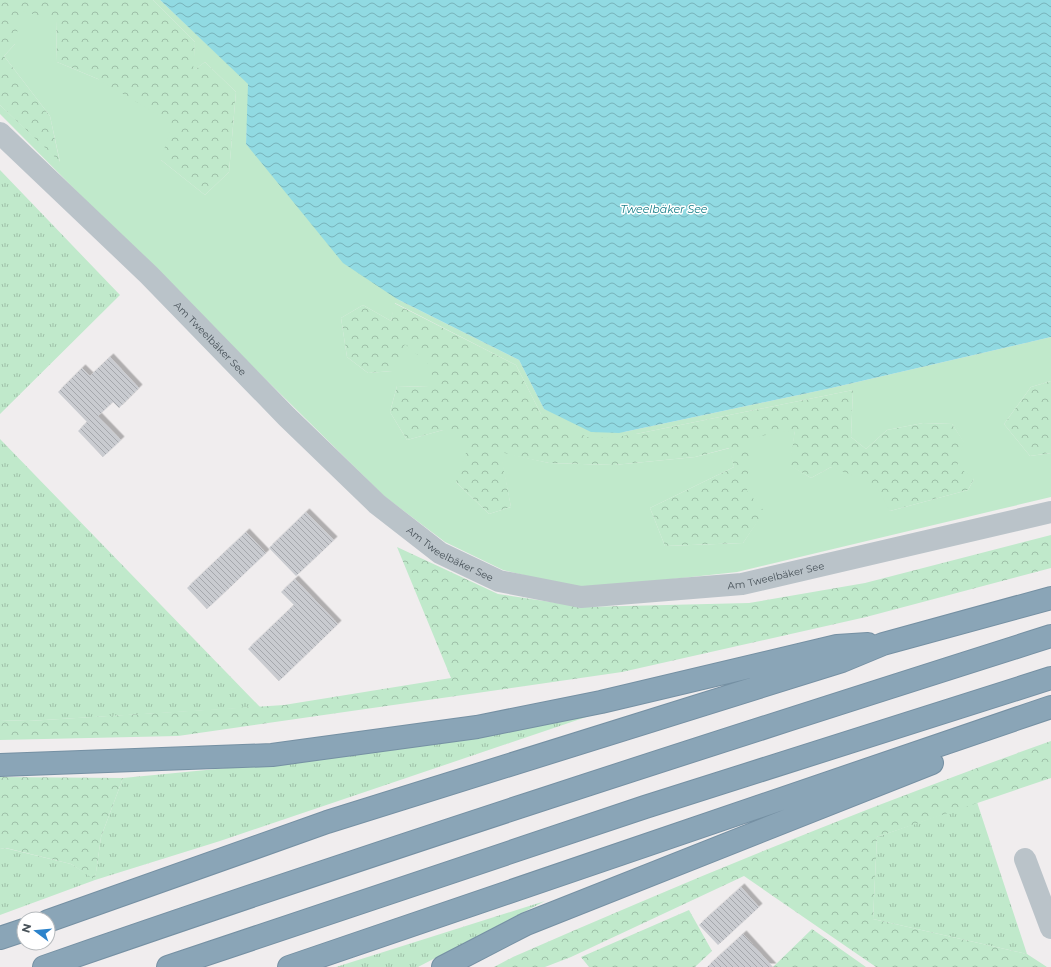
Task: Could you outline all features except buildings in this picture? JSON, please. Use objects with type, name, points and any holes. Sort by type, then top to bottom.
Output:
[{"type":"highway","points":[[56,918],[327,822],[842,661],[883,644],[1051,598]]},
{"type":"highway","points":[[44,967],[218,907],[644,765],[1051,636]]},
{"type":"highway","points":[[0,765],[272,755],[469,728],[601,702],[837,646],[883,644]]},
{"type":"highway","points":[[168,967],[630,812],[1051,678]]},
{"type":"highway","points":[[289,967],[1051,707]]},
{"type":"highway","points":[[443,967],[526,924],[864,788],[1051,720]]},
{"type":"highway","points":[[0,938],[16,933]]},
{"type":"street","name":"Am Tweelbäker See","points":[[0,133],[149,275],[282,411],[377,504],[440,553],[499,581],[581,597],[742,584],[1051,512]]},
{"type":"street","points":[[1025,859],[1051,928]]},
{"type":"green space","points":[[0,0],[153,0],[195,42],[194,70],[205,62],[236,92],[229,172],[205,195],[161,160],[98,79],[57,62],[56,21],[15,44],[4,56],[50,116],[60,163],[0,105]]},
{"type":"green space","points":[[153,0],[160,0],[249,84],[246,144],[397,299],[519,360],[544,409],[619,433],[827,389],[1051,337],[1051,381],[1031,387],[1004,424],[1030,456],[1051,453],[1051,497],[737,572],[581,589],[503,570],[445,542],[384,496],[153,268],[0,114],[0,105],[60,162],[50,116],[4,56],[15,44],[21,11],[56,20],[57,62],[98,79],[172,123],[161,160],[205,195],[229,172],[236,92],[205,62],[193,71],[195,42]],"holes":[[[395,303],[516,365],[541,414],[587,437],[609,438],[636,434],[853,390],[851,437],[866,449],[887,430],[923,423],[952,424],[964,443],[957,466],[974,479],[968,490],[890,511],[875,484],[831,467],[811,478],[790,465],[795,430],[750,438],[747,491],[764,511],[743,543],[665,546],[650,508],[734,467],[730,448],[695,457],[614,465],[549,463],[500,452],[511,507],[489,514],[456,482],[470,441],[443,430],[407,440],[390,412],[397,386],[429,387],[433,368],[405,344],[392,371],[368,373],[347,357],[341,318],[363,305],[391,321]]]},
{"type":"green space","points":[[0,170],[120,295],[0,414]]},
{"type":"green space","points":[[394,303],[516,365],[541,414],[636,434],[853,390],[851,437],[866,449],[887,430],[923,423],[952,424],[964,442],[974,479],[968,490],[890,511],[831,467],[811,478],[789,465],[795,430],[765,511],[743,543],[665,546],[650,508],[734,467],[729,448],[695,457],[614,465],[549,463],[501,453],[511,507],[489,514],[456,482],[443,430],[407,440],[390,412],[397,386],[429,387],[392,371],[368,373],[347,357],[341,318],[363,305],[391,321]]},
{"type":"green space","points":[[1051,381],[1051,453],[1030,456],[1004,424],[1031,387]]},
{"type":"green space","points":[[0,439],[260,707],[28,721],[0,720]]},
{"type":"green space","points":[[1051,535],[1051,568],[866,617],[622,672],[178,736],[0,740],[0,720],[28,721],[284,705],[451,678],[397,547],[498,594],[584,607],[749,603],[865,583]]},
{"type":"green space","points":[[604,711],[220,841],[95,880],[0,915],[0,849],[5,848],[71,864],[95,879],[101,837],[123,778],[342,757],[461,739]]},
{"type":"green space","points":[[1051,741],[1051,778],[877,837],[873,919],[1027,954],[1047,967],[876,967],[744,876],[571,957],[545,967],[494,967],[513,957],[580,928],[780,844],[915,791]]},
{"type":"green space","points":[[0,777],[123,778],[101,837],[95,880],[71,864],[6,848],[0,849]]},
{"type":"green space","points":[[977,802],[1027,954],[873,919],[877,837]]},
{"type":"green space","points":[[545,901],[418,967],[336,967]]},
{"type":"green space","points":[[689,910],[712,951],[695,967],[589,967],[581,957]]},
{"type":"green space","points":[[812,929],[866,967],[773,967]]},
{"type":"water","name":"Tweelbäker See","points":[[160,0],[1051,0],[1051,337],[827,389],[619,433],[591,432],[544,409],[519,360],[397,299],[343,263],[246,144],[248,84]]}]
